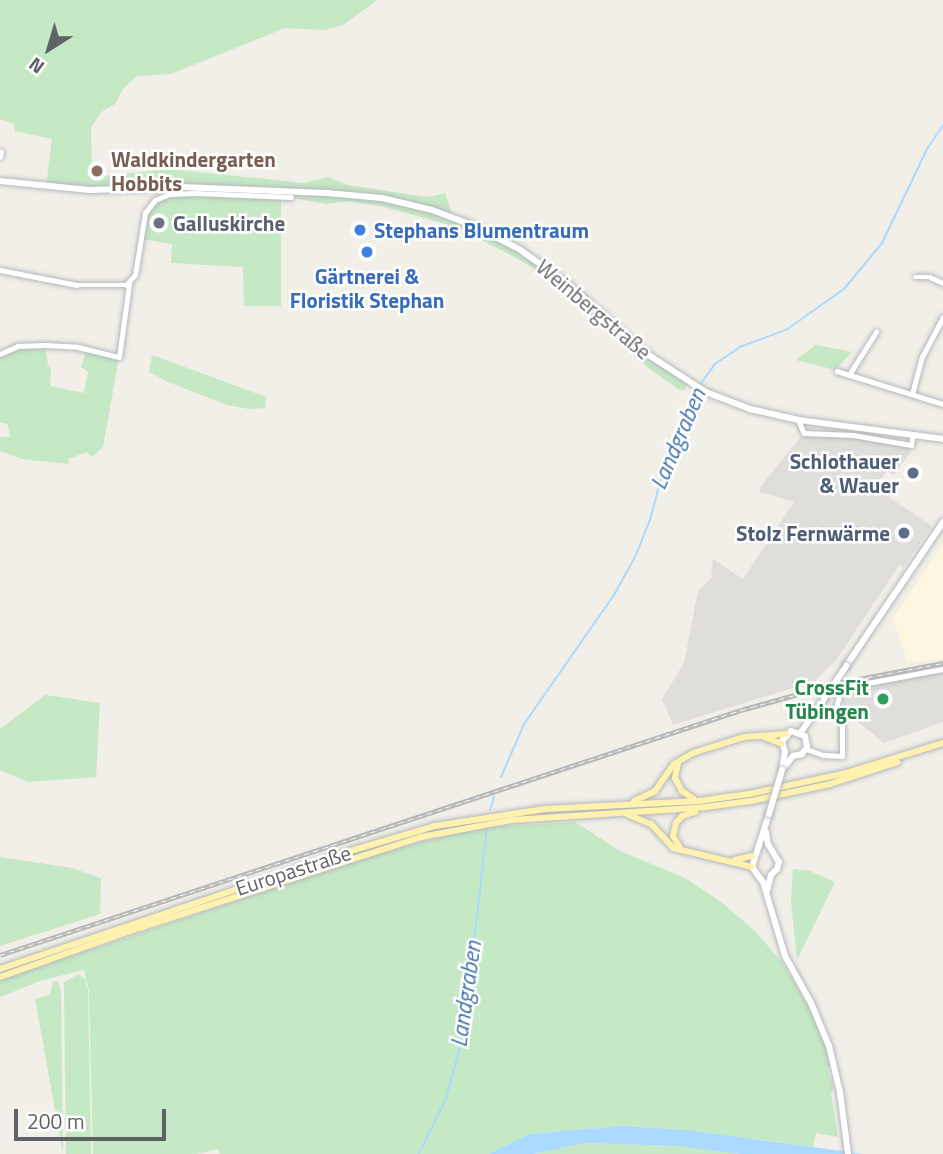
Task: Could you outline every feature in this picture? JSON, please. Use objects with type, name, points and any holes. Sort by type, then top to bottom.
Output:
[{"type":"main road","points":[[622,805],[646,798],[655,791],[668,771],[681,758],[713,745],[786,734]]},
{"type":"main road","points":[[759,736],[782,744]]},
{"type":"main road","points":[[684,852],[675,842],[676,823],[682,816],[706,807],[830,784],[943,743]]},
{"type":"main road","name":"Europastraße","points":[[0,969],[373,843],[490,819],[594,806],[699,800],[803,785],[919,751]]},
{"type":"main road","points":[[681,758],[675,778],[682,792],[699,800]]},
{"type":"main road","name":"Europastraße","points":[[0,977],[352,858],[490,819],[706,807]]},
{"type":"main road","points":[[614,812],[652,824],[673,848],[752,867]]},
{"type":"main road","points":[[730,861],[756,854]]},
{"type":"street","name":"Weinbergstraße","points":[[0,181],[90,190],[181,187],[327,193],[382,198],[432,210],[483,230],[528,255],[568,284],[647,354],[690,384],[750,409],[799,420]]},
{"type":"street","points":[[0,354],[18,346],[47,345],[71,346],[119,357],[129,284],[137,270],[145,213],[155,200],[170,194],[195,193],[291,197]]},
{"type":"street","points":[[0,270],[77,285],[129,284]]},
{"type":"street","points":[[915,277],[930,277],[943,283]]},
{"type":"street","points":[[912,394],[922,357],[943,317]]},
{"type":"street","points":[[849,375],[876,332]]},
{"type":"street","points":[[935,332],[943,337]]},
{"type":"street","points":[[836,371],[943,404]]},
{"type":"street","points":[[914,435],[911,445],[853,435],[804,433],[799,420],[914,435],[939,439]]},
{"type":"street","points":[[801,733],[943,522]]},
{"type":"street","points":[[806,749],[823,755],[842,756],[842,722],[836,708],[841,688],[943,669]]},
{"type":"street","points":[[785,752],[793,756],[802,754],[807,740],[801,733],[793,731],[786,734],[782,744],[785,752],[782,770],[766,831],[752,867],[761,875],[785,956],[811,1003],[829,1046],[840,1092],[848,1154]]},
{"type":"street","points":[[782,770],[793,756]]},
{"type":"street","points":[[766,831],[771,850],[779,862],[771,875],[767,893]]},
{"type":"street","points":[[756,854],[771,850]]},
{"type":"street","points":[[761,875],[771,875]]},
{"type":"shaded area","points":[[804,433],[853,435],[911,445],[910,453],[894,475],[887,471],[875,488],[932,526],[903,568],[900,564],[837,659],[815,681],[673,725],[662,699],[684,663],[698,591],[711,578],[713,559],[743,579],[794,502],[759,492],[761,486]]},
{"type":"shaded area","points":[[943,544],[943,659],[908,662],[893,618]]},
{"type":"shaded area","points":[[943,670],[943,722],[884,743],[843,710],[843,695],[850,688]]},
{"type":"green space","points":[[0,0],[377,0],[343,25],[324,30],[285,28],[171,74],[137,76],[123,89],[115,104],[101,112],[91,128],[92,177],[169,169],[304,183],[328,177],[348,185],[413,195],[429,197],[445,193],[453,217],[545,266],[626,337],[688,383],[684,390],[678,389],[651,370],[549,279],[524,262],[456,227],[385,207],[349,201],[326,204],[281,196],[281,306],[244,306],[243,267],[171,263],[172,244],[141,239],[145,213],[161,196],[161,188],[46,187],[52,139],[15,131],[14,124],[0,119]]},
{"type":"green space","points":[[45,345],[51,369],[50,386],[84,393],[88,372],[81,367],[87,349],[119,357],[103,447],[92,457],[87,452],[68,459],[69,464],[22,459],[0,451],[0,437],[10,437],[8,424],[0,423],[0,354],[14,347]]},
{"type":"green space","points":[[815,345],[852,352],[835,370],[796,360]]},
{"type":"green space","points":[[152,355],[266,397],[265,408],[249,409],[227,405],[168,382],[149,372]]},
{"type":"green space","points":[[45,695],[100,703],[96,777],[28,782],[0,770],[0,729]]},
{"type":"green space","points":[[575,822],[620,851],[685,878],[720,901],[755,931],[781,961],[810,1008],[827,1048],[831,1064],[827,1068],[834,1088],[831,1093],[838,1137],[816,1133],[813,1147],[687,1130],[624,1126],[529,1134],[489,1154],[220,1154],[218,1149],[196,1154],[93,1154],[89,990],[84,971],[87,969],[40,981],[0,997],[0,980],[389,850],[483,827]]},
{"type":"green space","points":[[0,857],[72,868],[101,878],[100,914],[0,946]]},
{"type":"green space","points":[[793,869],[810,871],[835,882],[797,960],[791,901]]},
{"type":"green space","points":[[79,974],[85,979],[88,989],[91,1154],[66,1154],[64,982]]},
{"type":"green space","points":[[53,981],[58,982],[61,991],[63,1154],[35,999],[50,995]]},
{"type":"green space","points":[[584,1143],[677,1146],[740,1154],[534,1154]]},
{"type":"water","points":[[624,1126],[687,1130],[864,1154],[740,1154],[677,1146],[584,1143],[534,1154],[489,1154],[529,1134]]},
{"type":"waterway","name":"Landgraben","points":[[699,386],[715,364],[742,346],[786,330],[844,289],[882,243],[927,149],[943,125]]},
{"type":"waterway","name":"Landgraben","points":[[501,777],[524,724],[614,595],[635,557],[650,520],[668,452],[697,391]]},
{"type":"waterway","name":"Landgraben","points":[[490,810],[494,797]]},
{"type":"waterway","name":"Landgraben","points":[[419,1154],[446,1098],[464,1033],[487,828]]},
{"type":"railway","points":[[0,955],[741,710],[838,683],[943,663]]},
{"type":"place","name":"Waldkindergarten Hobbits","points":[[97,171]]},
{"type":"place","name":"Galluskirche","points":[[159,223]]},
{"type":"place","name":"Stephans Blumentraum","points":[[360,230]]},
{"type":"place","name":"Gärtnerei & Floristik Stephan","points":[[367,252]]},
{"type":"place","name":"Schlothauer & Wauer","points":[[913,473]]},
{"type":"place","name":"Stolz Fernwärme","points":[[904,533]]},
{"type":"place","name":"CrossFit Tübingen","points":[[883,699]]}]
